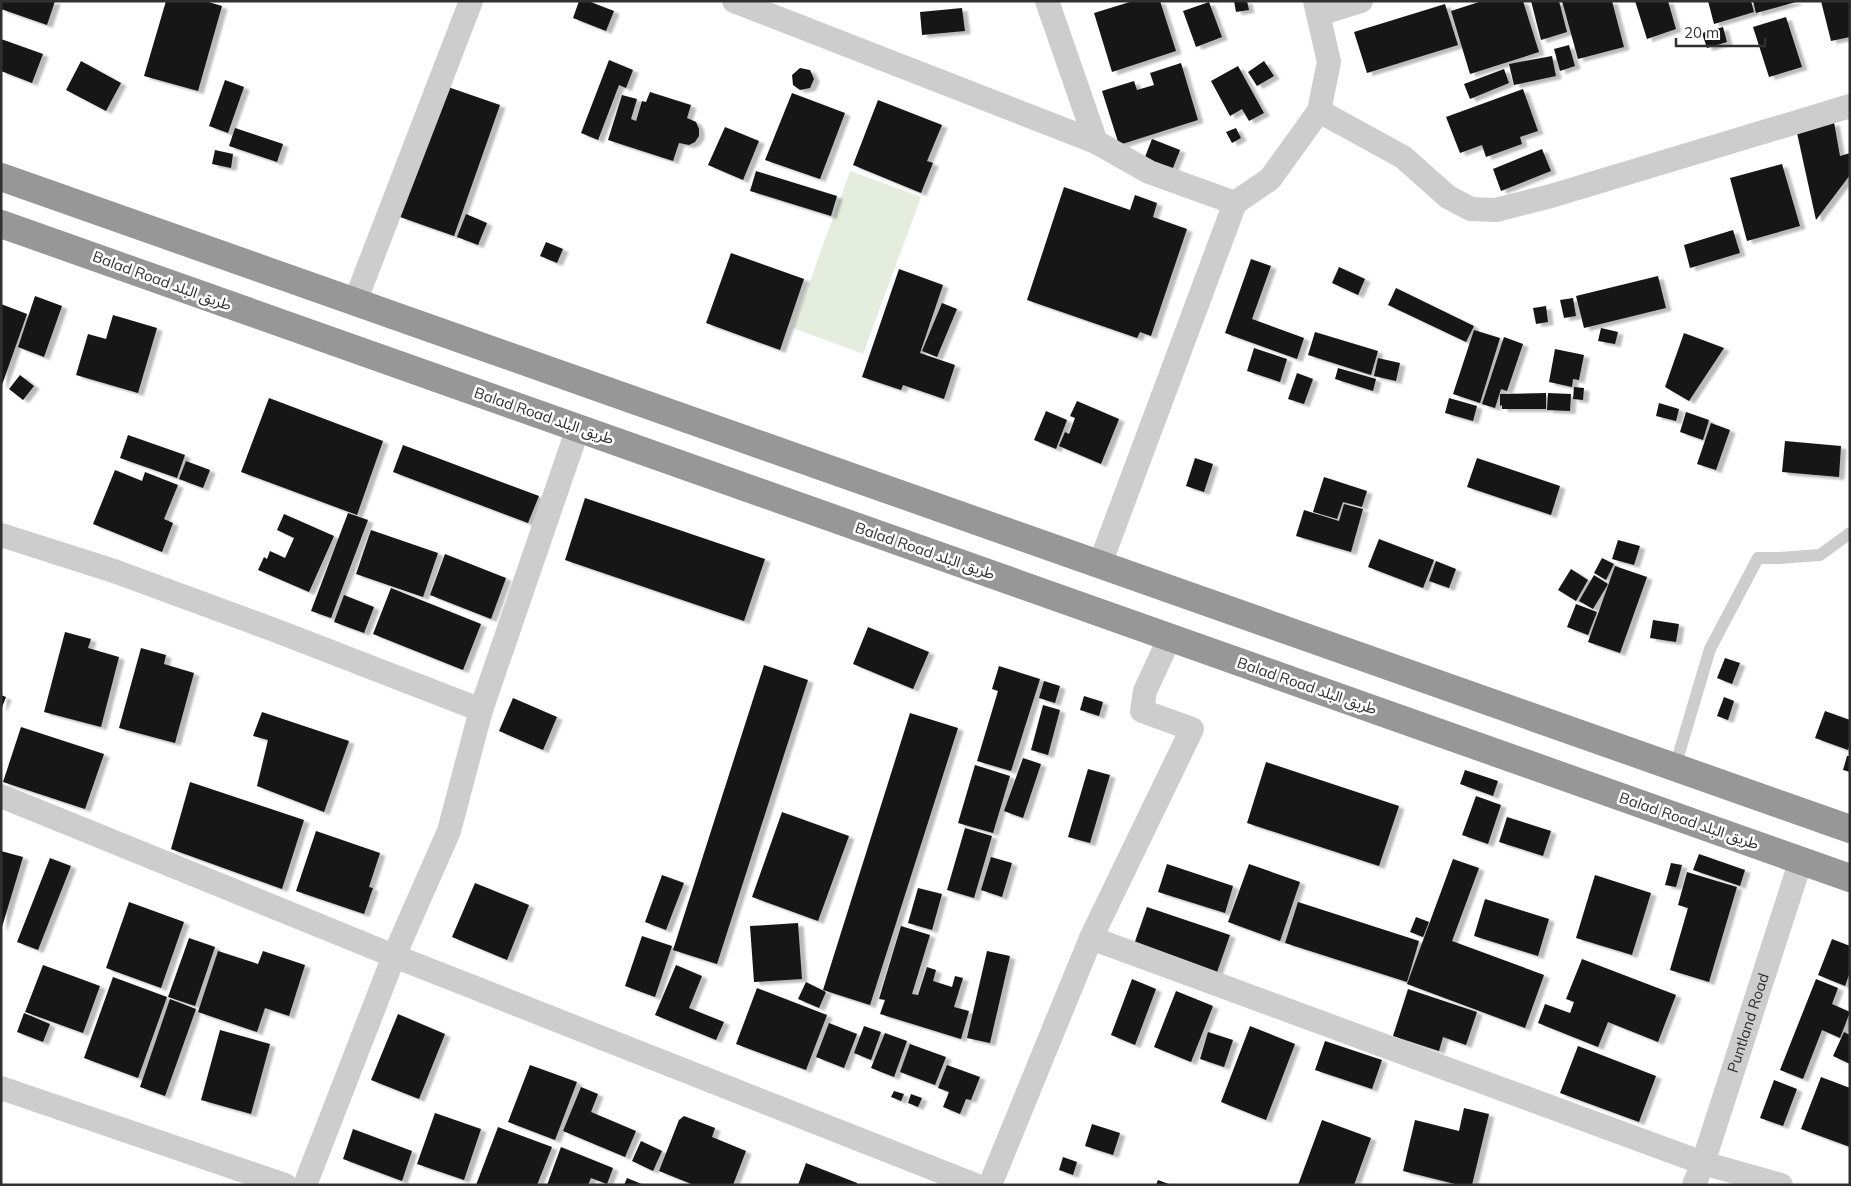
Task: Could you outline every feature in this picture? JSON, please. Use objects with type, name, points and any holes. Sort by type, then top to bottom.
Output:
[{"type":"highway","points":[[1,177],[1850,829]]},
{"type":"highway","name":"Balad Road طريق البلد","points":[[1,224],[1850,878]]},
{"type":"street","points":[[355,302],[472,1]]},
{"type":"street","points":[[734,1],[1096,142],[1149,172],[1235,203]]},
{"type":"street","points":[[1047,1],[1096,142]]},
{"type":"street","points":[[1100,564],[1235,203],[1270,179],[1319,111],[1329,62],[1317,8],[1361,1]]},
{"type":"street","points":[[1319,111],[1402,157],[1448,197],[1471,209],[1496,210],[1551,196],[1850,106]]},
{"type":"street","points":[[305,1185],[394,956],[449,831],[481,710],[578,428]]},
{"type":"street","points":[[1,536],[141,581],[286,634],[481,710]]},
{"type":"street","points":[[990,1185],[1091,938],[1192,729],[1142,711],[1145,691],[1170,637]]},
{"type":"street","points":[[1,796],[394,956],[975,1185]]},
{"type":"street","name":"Puntland Road","points":[[1694,1185],[1703,1163],[1801,860]]},
{"type":"street","points":[[1091,938],[1703,1163],[1782,1185]]},
{"type":"street","points":[[1,1088],[285,1185]]},
{"type":"lane","points":[[1675,767],[1710,649],[1758,558],[1820,554],[1850,534]]},
{"type":"shaded area","points":[[850,171],[921,197],[863,354],[793,328]]},
{"type":"building","points":[[1,1],[55,1],[47,25],[1,9]]},
{"type":"building","points":[[166,1],[205,1],[222,6],[198,91],[144,76]]},
{"type":"building","points":[[579,1],[588,1],[614,11],[606,31],[573,18]]},
{"type":"building","points":[[1133,1],[1160,1],[1176,51],[1112,72],[1094,13]]},
{"type":"building","points":[[1234,1],[1247,1],[1249,10],[1236,12]]},
{"type":"building","points":[[1482,1],[1523,1],[1539,52],[1470,74],[1451,11]]},
{"type":"building","points":[[1531,1],[1559,1],[1567,32],[1541,40]]},
{"type":"building","points":[[1562,1],[1612,1],[1624,47],[1578,59]]},
{"type":"building","points":[[1635,1],[1668,1],[1676,29],[1647,39]]},
{"type":"building","points":[[1708,1],[1751,1],[1754,12],[1714,24]]},
{"type":"building","points":[[1753,1],[1796,1],[1796,2],[1756,13]]},
{"type":"building","points":[[1821,1],[1850,1],[1850,37],[1831,41]]},
{"type":"building","points":[[1209,2],[1222,37],[1196,47],[1183,11]]},
{"type":"building","points":[[1445,4],[1458,45],[1367,73],[1354,32]]},
{"type":"building","points":[[962,8],[965,31],[922,35],[920,12]]},
{"type":"building","points":[[1786,17],[1802,67],[1769,77],[1753,27]]},
{"type":"building","points":[[1723,27],[1727,42],[1707,48],[1702,33]]},
{"type":"building","points":[[1,39],[43,54],[32,83],[1,71]]},
{"type":"building","points":[[1569,45],[1575,66],[1560,71],[1554,49]]},
{"type":"building","points":[[1552,56],[1556,76],[1514,85],[1509,64]]},
{"type":"building","points":[[609,60],[633,70],[626,88],[619,85],[598,140],[581,133]]},
{"type":"building","points":[[81,61],[121,83],[106,111],[66,90]]},
{"type":"building","points":[[1264,61],[1274,76],[1257,86],[1248,72]]},
{"type":"building","points":[[1181,63],[1198,120],[1119,145],[1102,91],[1134,81],[1137,90],[1154,85],[1150,73]]},
{"type":"building","points":[[1238,66],[1264,113],[1249,121],[1242,109],[1230,116],[1211,81]]},
{"type":"building","points":[[800,68],[810,70],[814,79],[810,88],[800,90],[793,85],[792,75]]},
{"type":"building","points":[[1504,69],[1509,83],[1470,99],[1464,84]]},
{"type":"building","points":[[225,80],[244,87],[228,133],[209,126]]},
{"type":"building","points":[[445,86],[500,105],[454,236],[400,217]]},
{"type":"building","points":[[1523,89],[1538,131],[1520,137],[1522,144],[1486,157],[1482,145],[1460,153],[1446,117]]},
{"type":"building","points":[[650,92],[691,105],[687,118],[696,122],[699,129],[699,136],[695,142],[689,145],[679,143],[673,161],[608,140],[622,95],[637,99],[631,119],[636,121],[642,101],[646,102]]},
{"type":"building","points":[[792,93],[845,113],[820,179],[765,160]]},
{"type":"building","points":[[878,100],[942,125],[927,161],[933,163],[921,193],[853,165]]},
{"type":"building","points":[[1834,122],[1840,156],[1850,153],[1850,175],[1816,220],[1797,133]]},
{"type":"building","points":[[725,127],[759,141],[743,180],[708,165]]},
{"type":"building","points":[[235,128],[283,144],[277,162],[229,146]]},
{"type":"building","points":[[1236,128],[1241,138],[1232,143],[1226,132]]},
{"type":"building","points":[[1152,139],[1180,150],[1171,173],[1143,162]]},
{"type":"building","points":[[1542,149],[1551,171],[1501,191],[1493,169]]},
{"type":"building","points":[[215,150],[233,154],[231,168],[212,164]]},
{"type":"building","points":[[1782,164],[1800,226],[1747,241],[1730,178]]},
{"type":"building","points":[[756,171],[837,196],[831,216],[750,191]]},
{"type":"building","points":[[1064,187],[1130,210],[1135,195],[1157,203],[1153,217],[1187,229],[1151,336],[1140,332],[1137,338],[1027,300]]},
{"type":"building","points":[[466,214],[487,223],[478,245],[457,237]]},
{"type":"building","points":[[1733,230],[1740,253],[1690,268],[1684,245]]},
{"type":"building","points":[[546,242],[563,249],[557,263],[540,256]]},
{"type":"building","points":[[731,253],[804,279],[780,350],[706,323]]},
{"type":"building","points":[[1251,259],[1271,266],[1252,319],[1304,338],[1297,359],[1225,333]]},
{"type":"building","points":[[1339,267],[1365,279],[1358,295],[1332,283]]},
{"type":"building","points":[[899,269],[943,285],[920,353],[955,365],[944,399],[903,385],[901,390],[862,377]]},
{"type":"building","points":[[1658,276],[1666,308],[1584,328],[1576,296]]},
{"type":"building","points":[[1396,288],[1474,326],[1466,342],[1388,305]]},
{"type":"building","points":[[35,296],[62,306],[44,357],[18,347]]},
{"type":"building","points":[[1573,298],[1576,316],[1564,318],[1560,300]]},
{"type":"building","points":[[942,303],[957,309],[937,357],[922,351]]},
{"type":"building","points":[[1,304],[27,314],[2,385],[1,385]]},
{"type":"building","points":[[1546,306],[1548,322],[1536,324],[1533,308]]},
{"type":"building","points":[[113,315],[157,328],[138,393],[76,375],[88,334],[106,339]]},
{"type":"building","points":[[1601,328],[1618,332],[1615,344],[1598,341]]},
{"type":"building","points":[[1474,330],[1500,338],[1480,403],[1453,394]]},
{"type":"building","points":[[1315,332],[1378,351],[1371,375],[1308,355]]},
{"type":"building","points":[[1684,333],[1724,348],[1689,401],[1665,387]]},
{"type":"building","points":[[1504,337],[1523,344],[1507,391],[1501,389],[1495,408],[1482,404]]},
{"type":"building","points":[[1254,348],[1287,359],[1280,382],[1247,371]]},
{"type":"building","points":[[1555,349],[1584,355],[1579,380],[1573,379],[1572,387],[1549,382]]},
{"type":"building","points":[[1378,358],[1400,363],[1396,381],[1374,376]]},
{"type":"building","points":[[1338,368],[1376,379],[1373,391],[1335,379]]},
{"type":"building","points":[[1297,373],[1313,379],[1304,404],[1288,399]]},
{"type":"building","points":[[20,375],[34,386],[23,400],[9,389]]},
{"type":"building","points":[[1574,387],[1584,388],[1583,400],[1573,399]]},
{"type":"building","points":[[1546,393],[1546,409],[1502,409],[1502,405],[1500,406],[1500,394]]},
{"type":"building","points":[[1548,393],[1571,394],[1570,411],[1547,410]]},
{"type":"building","points":[[269,398],[383,441],[357,515],[241,472]]},
{"type":"building","points":[[1449,398],[1477,406],[1473,421],[1445,413]]},
{"type":"building","points":[[1077,401],[1119,419],[1101,464],[1059,446],[1065,432],[1069,434],[1075,418],[1070,416]]},
{"type":"building","points":[[1659,403],[1679,409],[1676,421],[1656,416]]},
{"type":"building","points":[[1046,411],[1067,420],[1056,449],[1034,440]]},
{"type":"building","points":[[1686,412],[1709,420],[1703,440],[1680,432]]},
{"type":"building","points":[[1711,423],[1730,430],[1716,470],[1697,464]]},
{"type":"building","points":[[128,435],[185,455],[177,478],[120,458]]},
{"type":"building","points":[[1785,441],[1841,446],[1839,477],[1782,472]]},
{"type":"building","points":[[403,445],[539,496],[528,523],[393,472]]},
{"type":"building","points":[[1195,458],[1213,464],[1204,492],[1186,486]]},
{"type":"building","points":[[1477,458],[1560,486],[1551,515],[1467,487]]},
{"type":"building","points":[[186,461],[210,470],[203,488],[179,479]]},
{"type":"building","points":[[115,470],[142,481],[145,472],[178,485],[164,519],[173,523],[162,552],[93,524]]},
{"type":"building","points":[[1324,477],[1367,491],[1362,507],[1343,502],[1337,519],[1313,512]]},
{"type":"building","points":[[585,498],[765,559],[744,621],[565,560]]},
{"type":"building","points":[[1344,504],[1363,509],[1351,552],[1296,536],[1304,510],[1339,521]]},
{"type":"building","points":[[348,513],[368,520],[331,618],[311,611]]},
{"type":"building","points":[[284,514],[334,536],[309,592],[258,570],[264,557],[267,559],[270,551],[285,558],[294,538],[277,530]]},
{"type":"building","points":[[371,530],[438,553],[423,597],[356,574]]},
{"type":"building","points":[[1379,539],[1434,560],[1423,588],[1368,567]]},
{"type":"building","points":[[1618,540],[1640,546],[1634,565],[1612,559]]},
{"type":"building","points":[[445,554],[506,578],[491,619],[430,595]]},
{"type":"building","points":[[1602,558],[1614,564],[1606,580],[1594,573]]},
{"type":"building","points":[[1436,561],[1456,569],[1449,588],[1429,581]]},
{"type":"building","points":[[1615,566],[1647,577],[1620,653],[1588,642]]},
{"type":"building","points":[[1571,569],[1588,580],[1576,601],[1558,590]]},
{"type":"building","points":[[1594,575],[1608,584],[1593,609],[1579,601]]},
{"type":"building","points":[[391,588],[481,624],[463,670],[373,634]]},
{"type":"building","points":[[344,595],[374,607],[364,633],[334,622]]},
{"type":"building","points":[[1576,604],[1597,612],[1588,635],[1567,627]]},
{"type":"building","points":[[1653,620],[1679,624],[1676,642],[1650,638]]},
{"type":"building","points":[[868,627],[929,652],[913,689],[853,664]]},
{"type":"building","points":[[65,632],[91,639],[88,648],[119,657],[101,727],[44,712]]},
{"type":"building","points":[[141,648],[166,655],[164,664],[194,673],[175,743],[119,728]]},
{"type":"building","points":[[1725,658],[1740,663],[1732,684],[1717,678]]},
{"type":"building","points":[[764,665],[808,680],[717,964],[673,950]]},
{"type":"building","points":[[999,666],[1040,679],[1011,771],[977,761],[998,691],[992,689]]},
{"type":"building","points":[[1044,681],[1060,686],[1055,703],[1039,698]]},
{"type":"building","points":[[1,695],[6,697],[1,710]]},
{"type":"building","points":[[1084,696],[1103,702],[1099,716],[1080,710]]},
{"type":"building","points":[[1724,697],[1734,701],[1728,720],[1717,716]]},
{"type":"building","points":[[513,698],[557,717],[543,750],[499,731]]},
{"type":"building","points":[[1043,705],[1060,710],[1048,755],[1031,750]]},
{"type":"building","points":[[1825,711],[1850,720],[1850,744],[1848,750],[1815,738]]},
{"type":"building","points":[[262,712],[349,741],[324,812],[257,786],[268,740],[253,736]]},
{"type":"building","points":[[910,713],[958,728],[870,1005],[823,990]]},
{"type":"building","points":[[21,727],[104,754],[85,809],[3,782]]},
{"type":"building","points":[[1847,756],[1850,756],[1850,772],[1843,770]]},
{"type":"building","points":[[1023,758],[1041,764],[1023,818],[1004,811]]},
{"type":"building","points":[[1266,762],[1399,806],[1379,866],[1247,823]]},
{"type":"building","points":[[975,765],[1010,776],[993,833],[958,823]]},
{"type":"building","points":[[1088,769],[1110,775],[1090,843],[1068,837]]},
{"type":"building","points":[[1465,770],[1498,781],[1493,796],[1460,784]]},
{"type":"building","points":[[190,782],[304,820],[282,889],[171,849]]},
{"type":"building","points":[[1476,796],[1501,805],[1488,844],[1462,835]]},
{"type":"building","points":[[782,812],[849,836],[818,921],[752,897]]},
{"type":"building","points":[[1507,817],[1551,831],[1543,856],[1499,842]]},
{"type":"building","points":[[965,828],[992,836],[974,898],[947,890]]},
{"type":"building","points":[[316,831],[380,853],[369,887],[373,888],[364,914],[296,891]]},
{"type":"building","points":[[1,851],[23,857],[2,927],[1,927]]},
{"type":"building","points":[[1699,854],[1745,870],[1740,886],[1693,870]]},
{"type":"building","points":[[991,857],[1012,863],[1002,897],[981,890]]},
{"type":"building","points":[[50,858],[71,866],[38,950],[17,942]]},
{"type":"building","points":[[1453,859],[1479,868],[1452,941],[1544,975],[1525,1028],[1407,984]]},
{"type":"building","points":[[1671,863],[1682,865],[1676,887],[1665,885]]},
{"type":"building","points":[[1167,864],[1233,886],[1225,913],[1158,892]]},
{"type":"building","points":[[1249,864],[1300,882],[1280,941],[1228,922]]},
{"type":"building","points":[[1687,872],[1737,887],[1709,982],[1670,970],[1688,908],[1678,905]]},
{"type":"building","points":[[662,875],[684,883],[666,930],[645,922]]},
{"type":"building","points":[[1595,875],[1651,893],[1632,955],[1576,938]]},
{"type":"building","points":[[475,883],[529,905],[507,960],[452,937]]},
{"type":"building","points":[[918,888],[942,894],[932,930],[908,923]]},
{"type":"building","points":[[1485,899],[1549,919],[1538,956],[1474,936]]},
{"type":"building","points":[[129,902],[184,922],[161,988],[106,968]]},
{"type":"building","points":[[1298,902],[1419,941],[1407,982],[1285,943]]},
{"type":"building","points":[[1147,907],[1230,935],[1215,978],[1132,950]]},
{"type":"building","points":[[1416,917],[1429,922],[1423,937],[1410,932]]},
{"type":"building","points":[[798,923],[802,979],[754,982],[750,926]]},
{"type":"building","points":[[901,926],[930,935],[912,994],[918,995],[927,967],[936,970],[933,981],[952,987],[955,976],[963,978],[954,1007],[969,1011],[961,1039],[880,1014],[885,1000],[879,999]]},
{"type":"building","points":[[642,936],[672,946],[655,997],[625,986]]},
{"type":"building","points":[[189,938],[215,947],[195,1006],[168,997]]},
{"type":"building","points":[[1832,939],[1850,946],[1850,972],[1845,986],[1818,975]]},
{"type":"building","points":[[218,951],[258,964],[263,951],[305,965],[289,1016],[265,1008],[257,1032],[198,1012]]},
{"type":"building","points":[[987,951],[1010,956],[990,1043],[967,1038]]},
{"type":"building","points":[[1582,959],[1676,995],[1658,1042],[1608,1022],[1598,1047],[1538,1023],[1545,1004],[1570,1013],[1574,1002],[1566,999]]},
{"type":"building","points":[[43,965],[100,986],[83,1033],[25,1012]]},
{"type":"building","points":[[676,965],[702,976],[689,1008],[724,1022],[716,1040],[655,1015]]},
{"type":"building","points":[[113,977],[167,997],[138,1078],[84,1058]]},
{"type":"building","points":[[1132,979],[1156,989],[1135,1045],[1111,1035]]},
{"type":"building","points":[[1816,979],[1838,988],[1832,1004],[1850,1012],[1840,1038],[1822,1030],[1803,1079],[1780,1070]]},
{"type":"building","points":[[806,982],[826,992],[819,1008],[798,999]]},
{"type":"building","points":[[757,988],[827,1015],[806,1070],[736,1044]]},
{"type":"building","points":[[1408,989],[1477,1012],[1466,1045],[1443,1037],[1439,1051],[1393,1036]]},
{"type":"building","points":[[1176,991],[1213,1006],[1191,1062],[1154,1047]]},
{"type":"building","points":[[170,999],[196,1009],[165,1096],[140,1087]]},
{"type":"building","points":[[24,1013],[50,1024],[43,1042],[17,1032]]},
{"type":"building","points":[[398,1014],[445,1034],[419,1099],[371,1080]]},
{"type":"building","points":[[829,1023],[857,1034],[844,1068],[816,1057]]},
{"type":"building","points":[[864,1026],[881,1032],[871,1060],[854,1053]]},
{"type":"building","points":[[1250,1026],[1295,1044],[1266,1120],[1221,1102]]},
{"type":"building","points":[[220,1030],[270,1044],[251,1114],[201,1100]]},
{"type":"building","points":[[1208,1032],[1233,1040],[1224,1067],[1200,1059]]},
{"type":"building","points":[[1844,1032],[1850,1035],[1850,1064],[1833,1056]]},
{"type":"building","points":[[885,1033],[907,1041],[894,1077],[871,1068]]},
{"type":"building","points":[[1325,1041],[1382,1060],[1372,1089],[1315,1070]]},
{"type":"building","points":[[910,1044],[946,1057],[935,1085],[900,1072]]},
{"type":"building","points":[[1578,1046],[1656,1076],[1639,1122],[1560,1093]]},
{"type":"building","points":[[530,1065],[577,1082],[555,1140],[508,1122]]},
{"type":"building","points":[[947,1065],[980,1077],[971,1100],[966,1099],[960,1114],[943,1107],[949,1092],[938,1088]]},
{"type":"building","points":[[1821,1077],[1850,1088],[1850,1147],[1801,1129]]},
{"type":"building","points":[[1774,1080],[1797,1089],[1783,1126],[1760,1118]]},
{"type":"building","points":[[581,1087],[598,1094],[591,1112],[636,1131],[625,1157],[563,1131]]},
{"type":"building","points":[[894,1091],[904,1094],[901,1101],[891,1097]]},
{"type":"building","points":[[911,1094],[922,1098],[918,1107],[908,1103]]},
{"type":"building","points":[[1464,1108],[1489,1114],[1472,1185],[1459,1185],[1403,1171],[1415,1120],[1459,1131]]},
{"type":"building","points":[[435,1113],[481,1129],[464,1180],[417,1164]]},
{"type":"building","points":[[684,1116],[715,1128],[712,1137],[746,1151],[733,1185],[694,1185],[659,1171],[679,1120]]},
{"type":"building","points":[[1322,1120],[1371,1138],[1354,1185],[1298,1185]]},
{"type":"building","points":[[1092,1124],[1120,1133],[1113,1155],[1085,1146]]},
{"type":"building","points":[[498,1127],[552,1147],[537,1185],[476,1185]]},
{"type":"building","points":[[353,1129],[412,1151],[402,1181],[343,1159]]},
{"type":"building","points":[[641,1141],[662,1151],[653,1171],[632,1161]]},
{"type":"building","points":[[561,1147],[613,1168],[607,1184],[591,1178],[588,1185],[547,1185]]},
{"type":"building","points":[[1063,1157],[1077,1162],[1073,1175],[1059,1170]]},
{"type":"building","points":[[806,1163],[857,1183],[857,1185],[798,1185]]},
{"type":"building","points":[[627,1178],[644,1185],[624,1185]]},
{"type":"building","points":[[1158,1180],[1171,1185],[1156,1185]]}]
